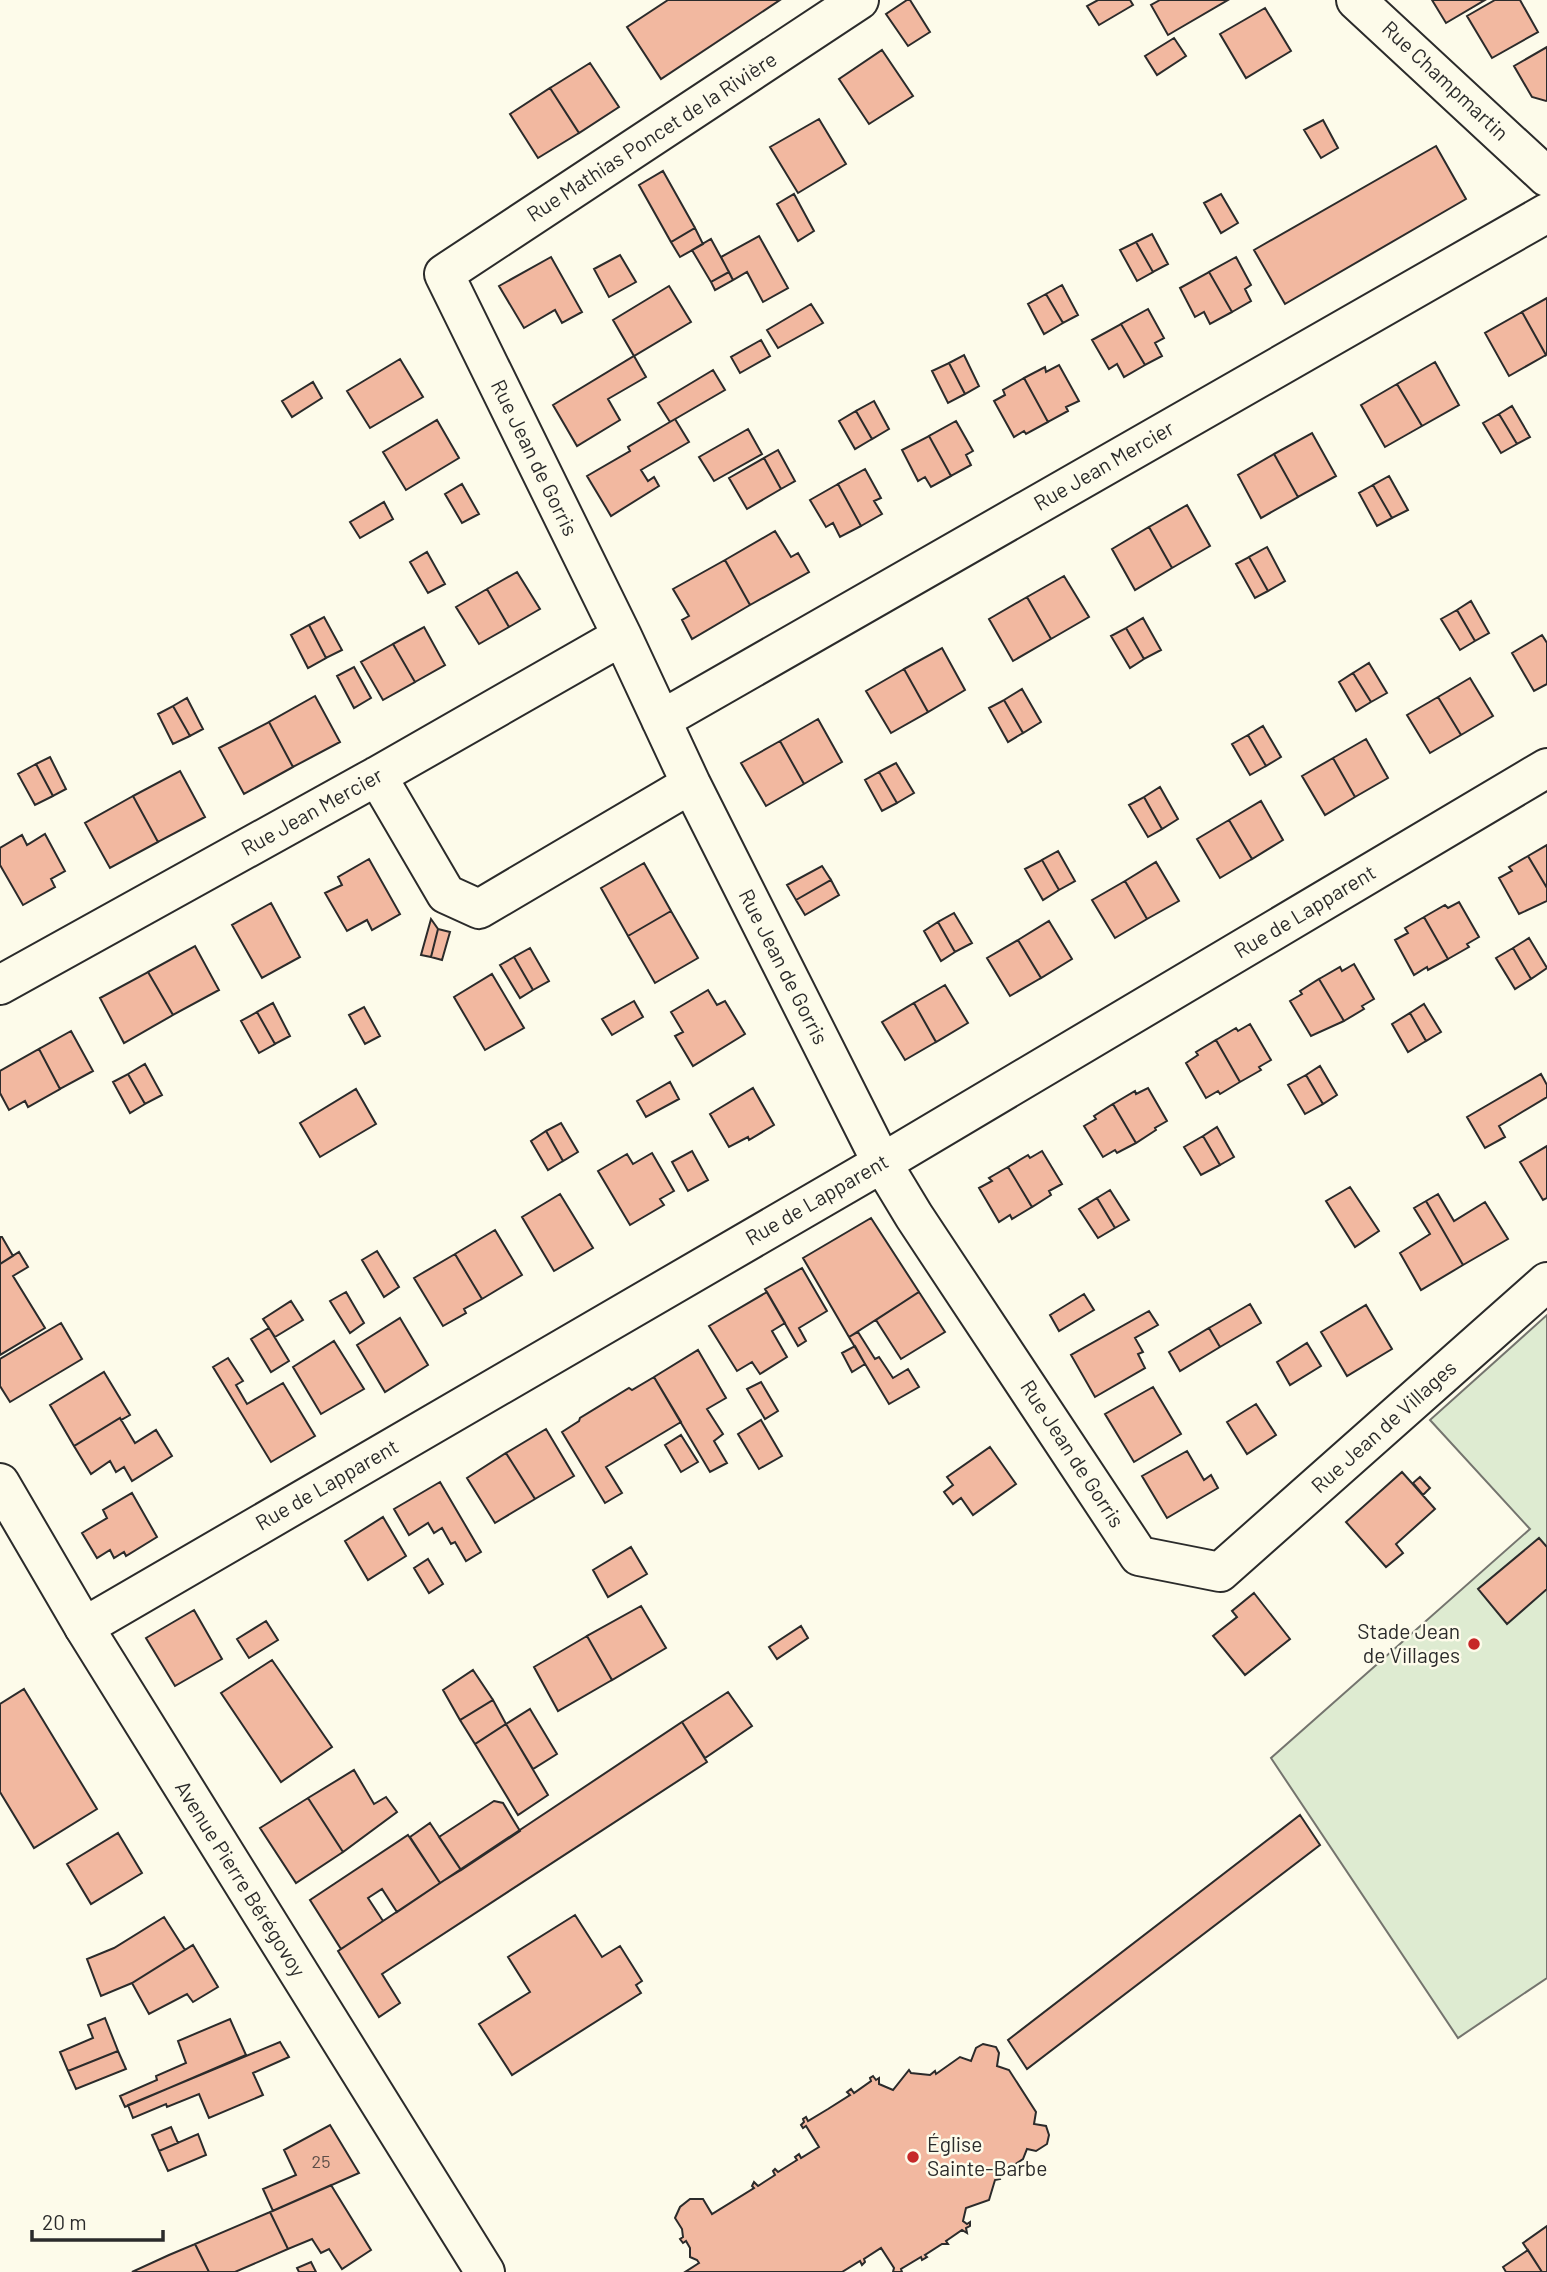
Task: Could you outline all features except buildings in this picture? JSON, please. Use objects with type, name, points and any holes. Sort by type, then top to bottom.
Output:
[{"type":"street","name":"Rue Mathias Poncet de la Rivière","points":[[444,274],[859,0]]},
{"type":"street","name":"Rue Champmartin","points":[[1356,0],[1542,165]]},
{"type":"street","name":"Rue Jean Mercier","points":[[661,720],[1547,213]]},
{"type":"street","name":"Rue Jean de Gorris","points":[[444,274],[622,636],[691,784],[882,1163],[914,1216],[1139,1556],[1220,1572]]},
{"type":"street","name":"Rue Jean Mercier","points":[[0,985],[377,776],[622,636]]},
{"type":"street","name":"Rue de Lapparent","points":[[84,1627],[882,1163],[1547,768]]},
{"type":"street","points":[[377,776],[446,894],[479,909],[691,784]]},
{"type":"street","name":"Rue Jean de Villages","points":[[1220,1572],[1547,1282]]},
{"type":"street","name":"Avenue Pierre Bérégovoy","points":[[0,1483],[84,1627],[485,2272]]},
{"type":"green space","name":"Stade Jean de Villages","points":[[1547,1315],[1547,1978],[1458,2038],[1271,1758],[1530,1529],[1430,1420]]},
{"type":"place","name":"Stade Jean de Villages","points":[[1474,1644]]},
{"type":"place","name":"Église Sainte-Barbe","points":[[913,2157]]}]
